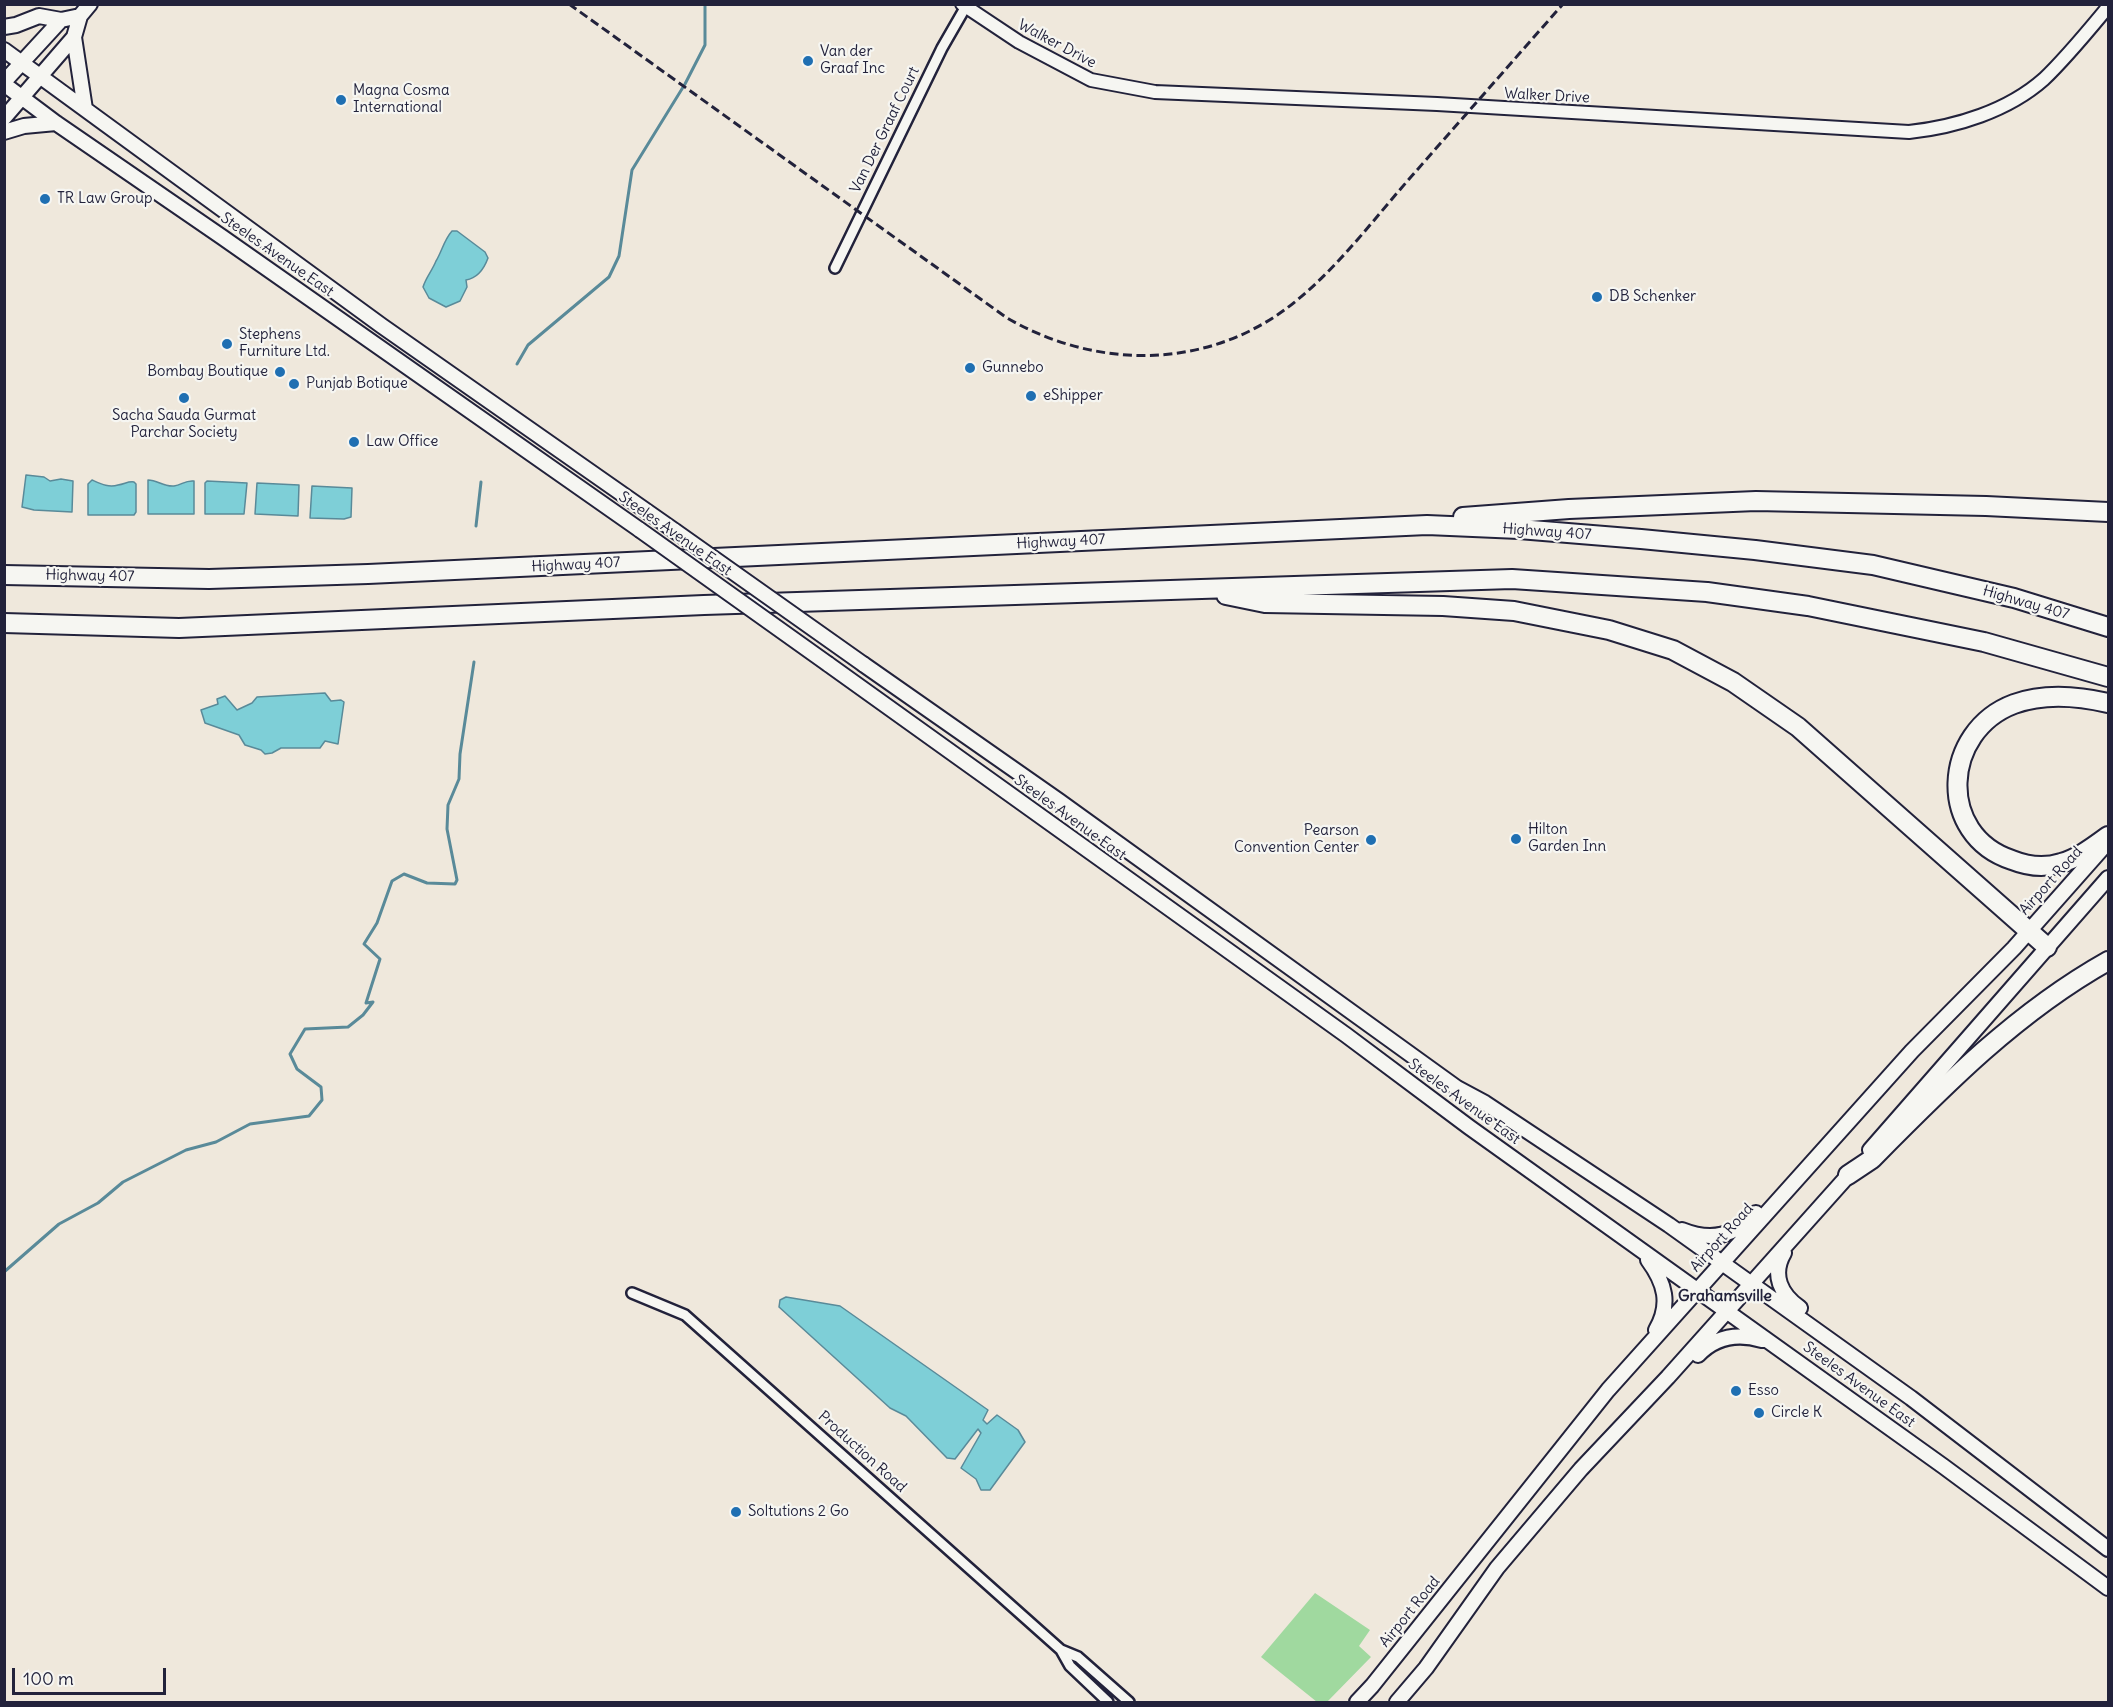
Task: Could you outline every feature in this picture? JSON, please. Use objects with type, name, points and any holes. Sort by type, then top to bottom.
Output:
[{"type":"highway","points":[[1426,525],[1477,516],[1569,509],[1756,501],[1986,506],[2109,512]]},
{"type":"highway","name":"Highway 407","points":[[4,574],[209,579],[368,574],[1426,525],[1519,529],[1664,541],[1873,565],[2014,598],[2109,627]]},
{"type":"highway","points":[[4,623],[179,628],[704,605],[1512,579],[1707,592],[1808,606],[1984,642],[2109,677]]},
{"type":"highway","points":[[1200,590],[1265,603],[1443,606],[1514,611],[1609,630],[1673,650],[1733,682],[1798,727],[2047,947]]},
{"type":"highway","points":[[2109,703],[2082,698],[2048,697],[2015,704],[1996,713],[1980,727],[1967,744],[1959,767],[1957,784],[1959,804],[1973,832],[1986,846],[2009,860],[2032,865],[2061,863],[2081,854],[2109,836]]},
{"type":"highway","points":[[1848,1174],[1872,1159],[2008,1029],[2061,989],[2109,961]]},
{"type":"main road","points":[[4,118],[74,37],[81,16],[90,4]]},
{"type":"main road","points":[[4,27],[39,16],[61,20],[81,16]]},
{"type":"main road","points":[[4,83],[61,20]]},
{"type":"main road","points":[[74,37],[85,109]]},
{"type":"main road","name":"Steeles Avenue East","points":[[4,50],[269,241],[382,326],[1088,822],[1457,1088],[1485,1103],[1669,1225],[1911,1398],[2109,1549]]},
{"type":"main road","name":"Steeles Avenue East","points":[[4,83],[56,123],[222,237],[828,664],[2109,1588]]},
{"type":"main road","points":[[4,132],[24,126],[56,123]]},
{"type":"main road","name":"Airport Road","points":[[1357,1702],[1498,1529],[1582,1419],[1912,1051],[2029,931],[2109,841]]},
{"type":"main road","points":[[1397,1702],[1426,1668],[1497,1568],[1581,1469],[1797,1234],[2109,878]]},
{"type":"main road","points":[[1669,1225],[1696,1235],[1727,1234],[1747,1222],[1782,1183],[1799,1176]]},
{"type":"main road","points":[[1797,1234],[1779,1263],[1780,1284],[1789,1301],[1812,1317],[1818,1332]]},
{"type":"main road","points":[[1640,1248],[1659,1274],[1664,1287],[1665,1305],[1662,1320],[1644,1349]]},
{"type":"main road","points":[[1668,1377],[1686,1370],[1715,1340],[1745,1336],[1775,1345]]},
{"type":"street","name":"Walker Drive","points":[[965,6],[1019,42],[1091,80],[1155,92],[1437,104],[1909,132],[1964,121],[1997,108],[2018,96],[2043,79],[2109,7]]},
{"type":"street","name":"Van Der Graaf Court","points":[[835,268],[942,48],[965,6]]},
{"type":"street","name":"Production Road","points":[[632,1293],[685,1315],[1061,1650],[1070,1666],[1108,1702]]},
{"type":"street","name":"Production Road","points":[[1061,1650],[1078,1657],[1129,1702]]},
{"type":"green space","points":[[1315,1593],[1370,1630],[1359,1646],[1371,1657],[1327,1702],[1317,1702],[1261,1657]]},
{"type":"water","points":[[452,231],[457,231],[485,252],[488,258],[480,272],[466,280],[467,287],[460,301],[446,307],[429,298],[423,287]]},
{"type":"water","points":[[26,475],[44,477],[50,481],[61,479],[73,481],[72,512],[22,507]]},
{"type":"water","points":[[92,480],[111,486],[134,482],[136,484],[136,512],[134,515],[88,515],[88,484]]},
{"type":"water","points":[[148,480],[170,486],[194,481],[194,514],[148,514]]},
{"type":"water","points":[[207,481],[247,483],[244,514],[205,514],[205,483]]},
{"type":"water","points":[[257,483],[299,485],[298,516],[255,514]]},
{"type":"water","points":[[312,486],[352,488],[351,517],[344,519],[310,518]]},
{"type":"water","points":[[325,693],[331,701],[344,702],[338,744],[325,741],[320,748],[281,748],[265,754],[261,750],[245,745],[239,735],[205,723],[201,710],[218,704],[217,699],[225,696],[237,710],[252,703],[257,697]]},
{"type":"water","points":[[786,1297],[840,1306],[988,1410],[983,1420],[987,1424],[997,1415],[1018,1430],[1025,1442],[990,1490],[981,1490],[976,1479],[961,1468],[981,1433],[978,1429],[955,1459],[947,1458],[906,1416],[890,1408],[779,1307],[780,1300]]},
{"type":"waterway","points":[[517,364],[528,345],[609,277],[619,256],[632,170],[685,84],[705,45],[705,4]]},
{"type":"waterway","points":[[476,526],[481,482]]},
{"type":"waterway","points":[[4,1272],[59,1224],[98,1203],[123,1182],[186,1150],[216,1142],[250,1124],[309,1116],[322,1100],[321,1087],[297,1069],[290,1054],[305,1029],[348,1027],[363,1015],[373,1002],[366,1003],[380,959],[364,944],[377,923],[392,881],[404,874],[427,883],[455,884],[457,880],[447,829],[448,805],[459,779],[460,754],[474,662]]},
{"type":"railway","points":[[569,4],[1007,318],[1042,335],[1079,347],[1117,354],[1154,355],[1192,351],[1228,340],[1263,324],[1296,301],[1341,258],[1563,4]]},
{"type":"place","name":"Van der Graaf Inc","points":[[808,61]]},
{"type":"place","name":"Magna Cosma International","points":[[341,100]]},
{"type":"place","name":"TR Law Group","points":[[45,199]]},
{"type":"place","name":"DB Schenker","points":[[1597,297]]},
{"type":"place","name":"Stephens Furniture Ltd.","points":[[227,344]]},
{"type":"place","name":"Gunnebo","points":[[970,368]]},
{"type":"place","name":"Bombay Boutique","points":[[280,372]]},
{"type":"place","name":"Punjab Botique","points":[[294,384]]},
{"type":"place","name":"eShipper","points":[[1031,396]]},
{"type":"place","name":"Sacha Sauda Gurmat Parchar Society","points":[[184,398]]},
{"type":"place","name":"Law Office","points":[[354,442]]},
{"type":"place","name":"Hilton Garden Inn","points":[[1516,839]]},
{"type":"place","name":"Pearson Convention Center","points":[[1371,840]]},
{"type":"place","name":"Esso","points":[[1736,1391]]},
{"type":"place","name":"Circle K","points":[[1759,1413]]},
{"type":"place","name":"Soltutions 2 Go","points":[[736,1512]]},
{"type":"district","name":"Grahamsville","points":[[1725,1296]]}]
